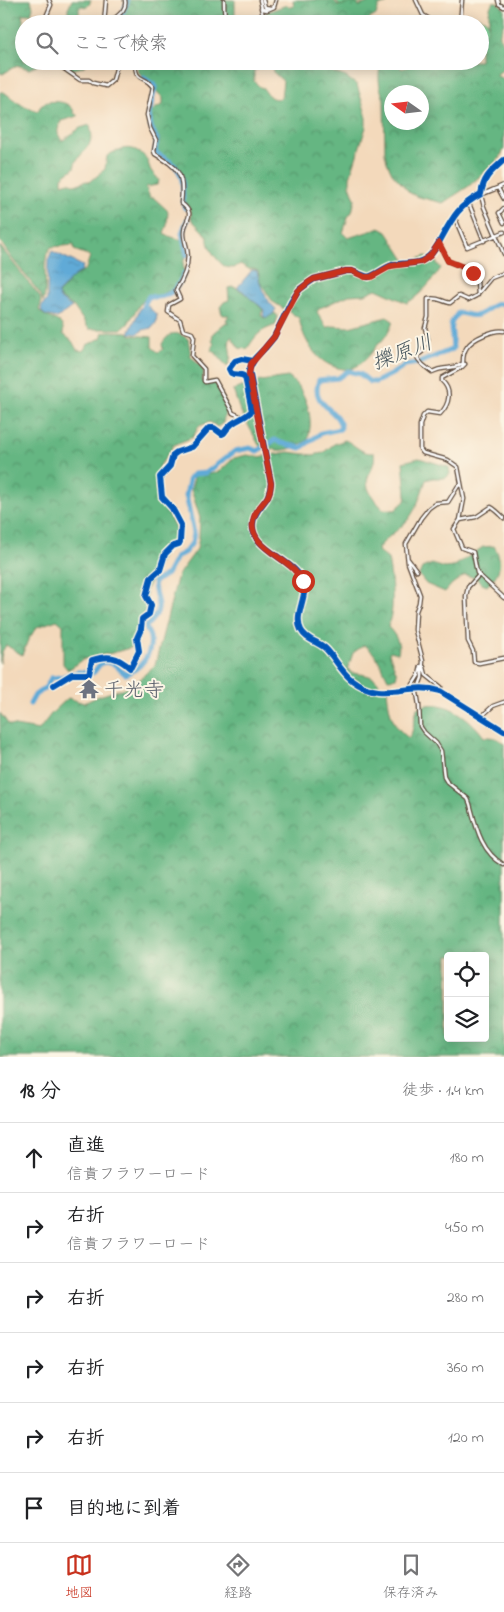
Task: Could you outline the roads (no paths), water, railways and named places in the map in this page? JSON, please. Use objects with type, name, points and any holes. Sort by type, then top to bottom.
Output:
[{"type":"street","points":[[46,15],[51,4],[49,0]]},
{"type":"street","points":[[105,15],[106,0]]},
{"type":"street","points":[[118,15],[125,6],[125,0]]},
{"type":"street","points":[[224,0],[226,15]]},
{"type":"street","points":[[262,0],[260,6],[263,15]]},
{"type":"street","points":[[262,0],[265,7],[272,8]]},
{"type":"street","points":[[260,6],[265,10],[272,8],[276,0]]},
{"type":"street","points":[[416,0],[424,15]]},
{"type":"street","points":[[461,15],[462,0]]},
{"type":"street","points":[[499,1],[504,7]]},
{"type":"street","points":[[67,70],[78,79],[89,80],[106,86],[113,80],[116,70]]},
{"type":"street","points":[[135,70],[137,76],[152,84],[153,87],[147,115],[150,128],[156,140],[155,154],[178,172],[181,181],[181,203],[188,209],[190,215],[184,233],[188,259],[184,277],[176,290],[180,299],[169,305],[168,312],[180,320],[183,330],[192,333],[194,337],[192,356],[204,369],[204,381],[215,380],[233,413],[245,418]]},
{"type":"street","points":[[504,160],[487,176],[483,183],[481,194],[482,202],[504,254]]},
{"type":"street","points":[[331,657],[326,649],[304,636],[300,629],[298,621],[304,588],[303,581],[293,568],[259,542],[254,534],[252,524],[255,514],[267,500],[271,490],[271,483],[249,367],[253,360],[270,343],[298,291],[314,279],[350,270],[365,277],[371,277],[391,266],[421,262],[430,256],[461,206],[481,194],[504,185]]},
{"type":"street","points":[[498,188],[504,199]]},
{"type":"street","points":[[468,201],[484,241]]},
{"type":"street","points":[[504,208],[498,213],[504,223]]},
{"type":"street","points":[[454,216],[467,247],[504,232]]},
{"type":"street","points":[[439,243],[448,261],[472,271],[477,280],[478,294]]},
{"type":"street","points":[[463,363],[458,367],[450,369],[441,368],[432,372],[418,359],[418,355],[422,352],[428,339],[424,328],[428,317],[428,299],[442,299],[450,303],[459,296],[468,300],[478,294],[491,278],[504,273]]},
{"type":"street","points":[[504,331],[495,331],[470,343],[465,350],[463,363],[465,364],[442,378],[448,390],[449,398],[446,406],[440,414],[428,412],[424,414],[419,435],[422,453],[448,460],[458,467],[464,498],[460,520],[454,527],[454,531],[462,548],[473,552],[476,570],[479,575],[504,598]]},
{"type":"street","points":[[54,685],[72,674],[89,674],[92,660],[101,657],[120,659],[131,667],[139,651],[137,638],[142,619],[149,614],[151,605],[146,596],[150,579],[160,570],[165,554],[180,542],[180,525],[172,508],[162,497],[160,476],[170,466],[173,455],[192,447],[209,428],[214,428],[222,434],[234,421],[245,418],[252,411],[246,380],[243,375],[231,374],[229,369],[235,361],[253,360]]},
{"type":"street","points":[[440,691],[440,687],[425,673],[422,663],[415,630],[416,611],[420,603],[420,595],[407,558],[407,542],[421,518],[430,508],[436,503],[450,501],[460,485]]},
{"type":"street","points":[[460,520],[476,516],[491,507],[504,518]]},
{"type":"street","points":[[407,558],[417,571]]},
{"type":"street","points":[[479,575],[468,588],[466,596],[468,600],[468,641],[473,651],[474,662],[479,663],[504,658]]},
{"type":"street","points":[[422,663],[422,678],[417,693],[420,726],[436,742],[441,751],[444,777],[447,782],[468,799],[479,836],[490,853],[504,865]]},
{"type":"street","points":[[411,689],[419,676],[422,663]]},
{"type":"street","points":[[397,692],[426,688],[440,691],[504,731]]},
{"type":"street","points":[[481,716],[493,706],[504,702]]},
{"type":"water","points":[[52,251],[83,266],[81,272],[73,277],[58,293],[59,298],[72,307],[57,318],[45,315],[41,311],[42,306],[47,300],[48,260]]},
{"type":"water","points":[[252,270],[257,271],[264,292],[276,309],[267,318],[263,316],[264,310],[262,308],[237,288]]},
{"type":"water","points":[[145,303],[157,315],[156,323],[152,328],[137,334],[129,333],[140,309]]},
{"type":"waterway","points":[[121,15],[127,0]]},
{"type":"waterway","points":[[144,78],[155,87],[149,115],[151,127],[157,139],[155,152],[173,164],[179,171],[185,208]]},
{"type":"waterway","points":[[187,220],[182,233],[187,255]]},
{"type":"waterway","points":[[144,309],[149,296],[155,297],[171,293],[180,282],[184,273]]},
{"type":"waterway","name":"擽原川","points":[[30,704],[35,695],[46,687],[51,678],[78,672],[92,673],[100,664],[105,662],[114,664],[125,674],[136,669],[144,660],[150,643],[146,626],[158,610],[154,582],[167,574],[176,557],[185,552],[192,543],[194,533],[186,495],[190,477],[194,474],[206,473],[235,451],[250,448],[257,451],[275,440],[301,448],[321,433],[340,429],[339,421],[318,395],[319,380],[338,378],[348,371],[360,374],[370,382],[376,382],[405,365],[419,363],[453,349],[451,323],[458,313],[476,315],[494,306],[504,304]]},
{"type":"tunnel","points":[[331,657],[345,673],[360,684],[376,690],[397,692]]},
{"type":"place","name":"千光寺","points":[[89,689]]}]
